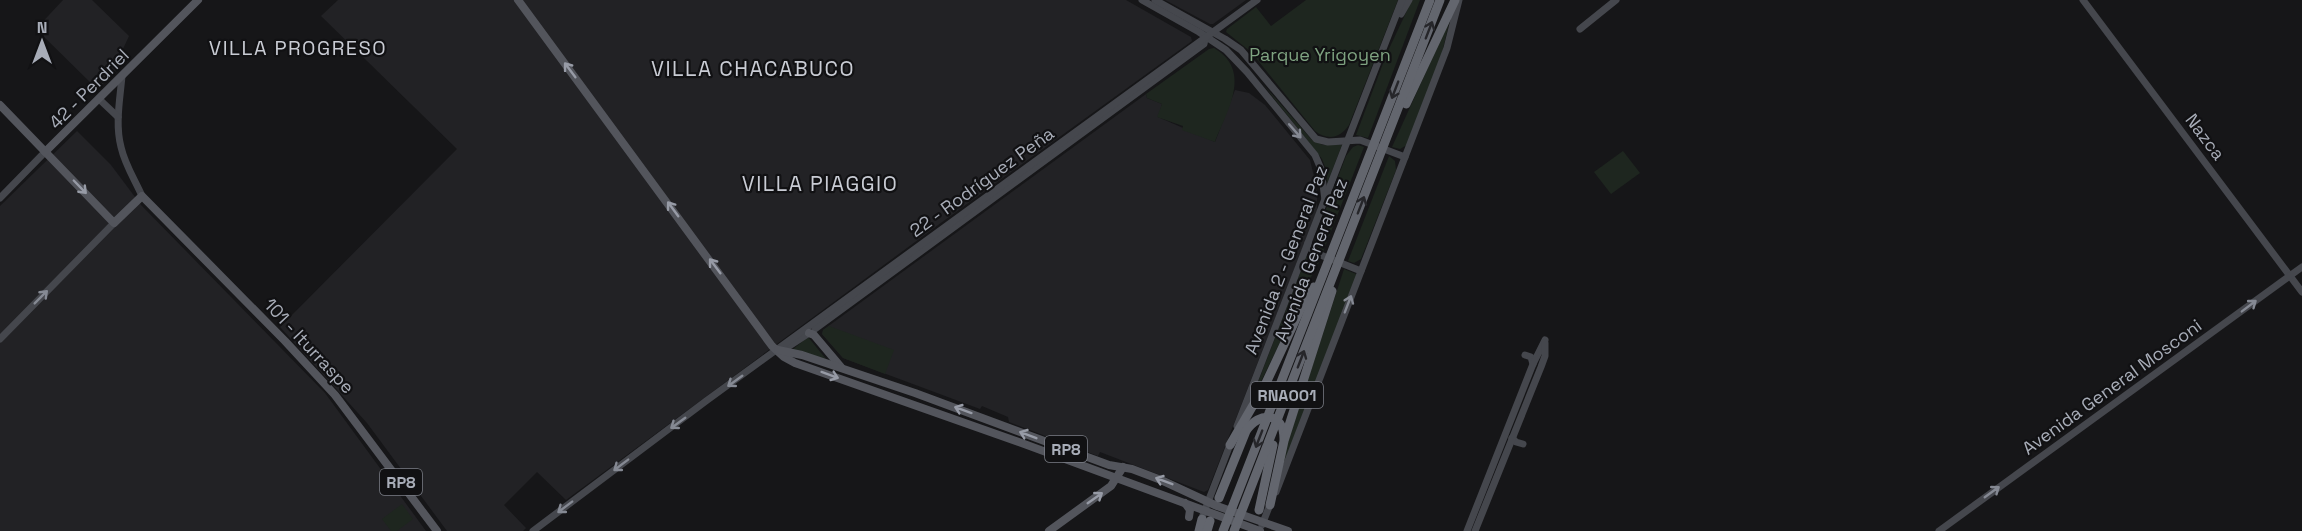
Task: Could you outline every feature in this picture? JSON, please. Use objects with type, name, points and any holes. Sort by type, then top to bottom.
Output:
[{"type":"highway","name":"Avenida General Paz","points":[[1223,531],[1428,0]]},
{"type":"highway","name":"Avenida General Paz","points":[[1234,531],[1280,412],[1343,263],[1388,147],[1440,0]]},
{"type":"highway","points":[[1388,147],[1457,0]]},
{"type":"highway","points":[[1270,505],[1284,441],[1343,263]]},
{"type":"highway","points":[[1230,445],[1266,383],[1301,308],[1326,267]]},
{"type":"highway","points":[[1259,510],[1280,412]]},
{"type":"highway","points":[[1207,531],[1212,512],[1246,431],[1258,418],[1272,418],[1283,428],[1284,441]]},
{"type":"highway","points":[[1198,531],[1212,512]]},
{"type":"main road","name":"42 - Perdriel","points":[[45,152],[198,0]]},
{"type":"main road","name":"RP8","points":[[518,0],[772,346],[795,363],[1212,512]]},
{"type":"main road","points":[[0,105],[114,223],[142,196]]},
{"type":"main road","points":[[34,140],[57,141]]},
{"type":"main road","name":"101 - Iturraspe","points":[[142,196],[285,340],[335,395],[437,531]]},
{"type":"main road","points":[[813,333],[842,368]]},
{"type":"main road","name":"RP8","points":[[778,350],[842,368],[959,408],[1097,460],[1179,487],[1209,502]]},
{"type":"main road","points":[[1049,531],[1111,486],[1118,479],[1123,467]]},
{"type":"main road","points":[[1184,502],[1190,510],[1189,517]]},
{"type":"main road","points":[[1209,502],[1212,512]]},
{"type":"main road","points":[[1212,512],[1251,518],[1288,531]]},
{"type":"main road","points":[[1212,512],[1260,531]]},
{"type":"street","points":[[1142,0],[1241,51],[1316,139],[1328,142],[1350,139],[1364,141],[1388,147],[1405,157]]},
{"type":"street","points":[[1155,0],[1209,36],[1247,72],[1315,155],[1322,169],[1325,203]]},
{"type":"street","name":"22 - Rodríguez Peña","points":[[533,531],[1257,0]]},
{"type":"street","name":"Avenida 2 - General Paz","points":[[1212,512],[1209,502],[1230,445],[1402,0]]},
{"type":"street","points":[[1392,29],[1409,0]]},
{"type":"street","points":[[1260,531],[1447,48],[1457,0]]},
{"type":"street","points":[[1580,29],[1616,0]]},
{"type":"street","name":"Nazca","points":[[2084,0],[2302,292]]},
{"type":"street","name":"22 - Rodríguez Peña","points":[[778,350],[790,347],[813,333],[1100,122],[1205,43],[1209,36]]},
{"type":"street","points":[[122,76],[118,131],[122,153],[142,196]]},
{"type":"street","points":[[99,99],[118,117]]},
{"type":"street","name":"42 - Perdriel","points":[[0,198],[45,152]]},
{"type":"street","points":[[0,339],[114,223]]},
{"type":"street","points":[[1308,243],[1311,250],[1320,255],[1361,271]]},
{"type":"street","name":"Avenida General Mosconi","points":[[1939,531],[2302,267]]},
{"type":"street","points":[[1467,531],[1533,364],[1545,340],[1545,356],[1541,368],[1475,531]]},
{"type":"street","points":[[1525,355],[1531,357],[1533,364],[1541,368]]},
{"type":"street","points":[[1512,438],[1522,444]]},
{"type":"shaded area","points":[[63,0],[92,0],[129,36],[115,66],[118,69],[99,88],[96,88],[36,29]]},
{"type":"shaded area","points":[[338,0],[1126,0],[1191,37],[1192,41],[938,225],[566,500],[537,472],[504,505],[526,528],[523,531],[447,531],[367,423],[280,327],[457,149],[321,16]]},
{"type":"shaded area","points":[[1165,0],[1246,0],[1210,24]]},
{"type":"shaded area","points":[[1235,90],[1249,93],[1265,105],[1310,160],[1317,189],[1317,211],[1208,490],[1204,492],[1100,452],[1098,456],[1009,422],[1008,417],[982,406],[980,409],[843,358],[822,334],[823,330],[1146,94],[1147,98],[1162,104],[1158,117],[1215,142]]},
{"type":"shaded area","points":[[77,131],[111,165],[141,205],[325,393],[426,531],[0,531],[0,206]]},
{"type":"green space","name":"Parque Yrigoyen","points":[[1306,0],[1398,0],[1349,125],[1342,133],[1334,137],[1315,131],[1251,52],[1226,32],[1256,7],[1271,26]]},
{"type":"green space","points":[[1412,0],[1420,0],[1368,138],[1356,135],[1387,53]]},
{"type":"green space","points":[[1450,19],[1442,53],[1407,145],[1400,149],[1392,147]]},
{"type":"green space","points":[[1214,48],[1226,57],[1235,80],[1230,105],[1215,142],[1182,130],[1183,126],[1157,117],[1162,104],[1147,98],[1146,94],[1209,49]]},
{"type":"green space","points":[[1262,83],[1312,140],[1323,145],[1342,145],[1327,184],[1326,169],[1322,159]]},
{"type":"green space","points":[[1358,145],[1364,147],[1323,252],[1316,246],[1315,238],[1346,156],[1353,147]]},
{"type":"green space","points":[[1623,151],[1640,173],[1611,194],[1594,172]]},
{"type":"green space","points":[[1389,156],[1395,161],[1396,170],[1361,259],[1354,263],[1348,261]]},
{"type":"green space","points":[[1307,255],[1320,260],[1290,316],[1292,318],[1248,408]]},
{"type":"green space","points":[[1344,269],[1356,274],[1356,278],[1280,474],[1283,457]]},
{"type":"green space","points":[[829,326],[894,350],[885,374],[843,358],[822,334],[823,330]]},
{"type":"green space","points":[[808,337],[826,359],[792,350]]},
{"type":"green space","points":[[402,504],[413,519],[397,531],[391,531],[382,519]]},
{"type":"district","name":"VILLA PROGRESO","points":[[298,48]]},
{"type":"district","name":"VILLA CHACABUCO","points":[[753,69]]},
{"type":"district","name":"VILLA PIAGGIO","points":[[820,184]]}]
